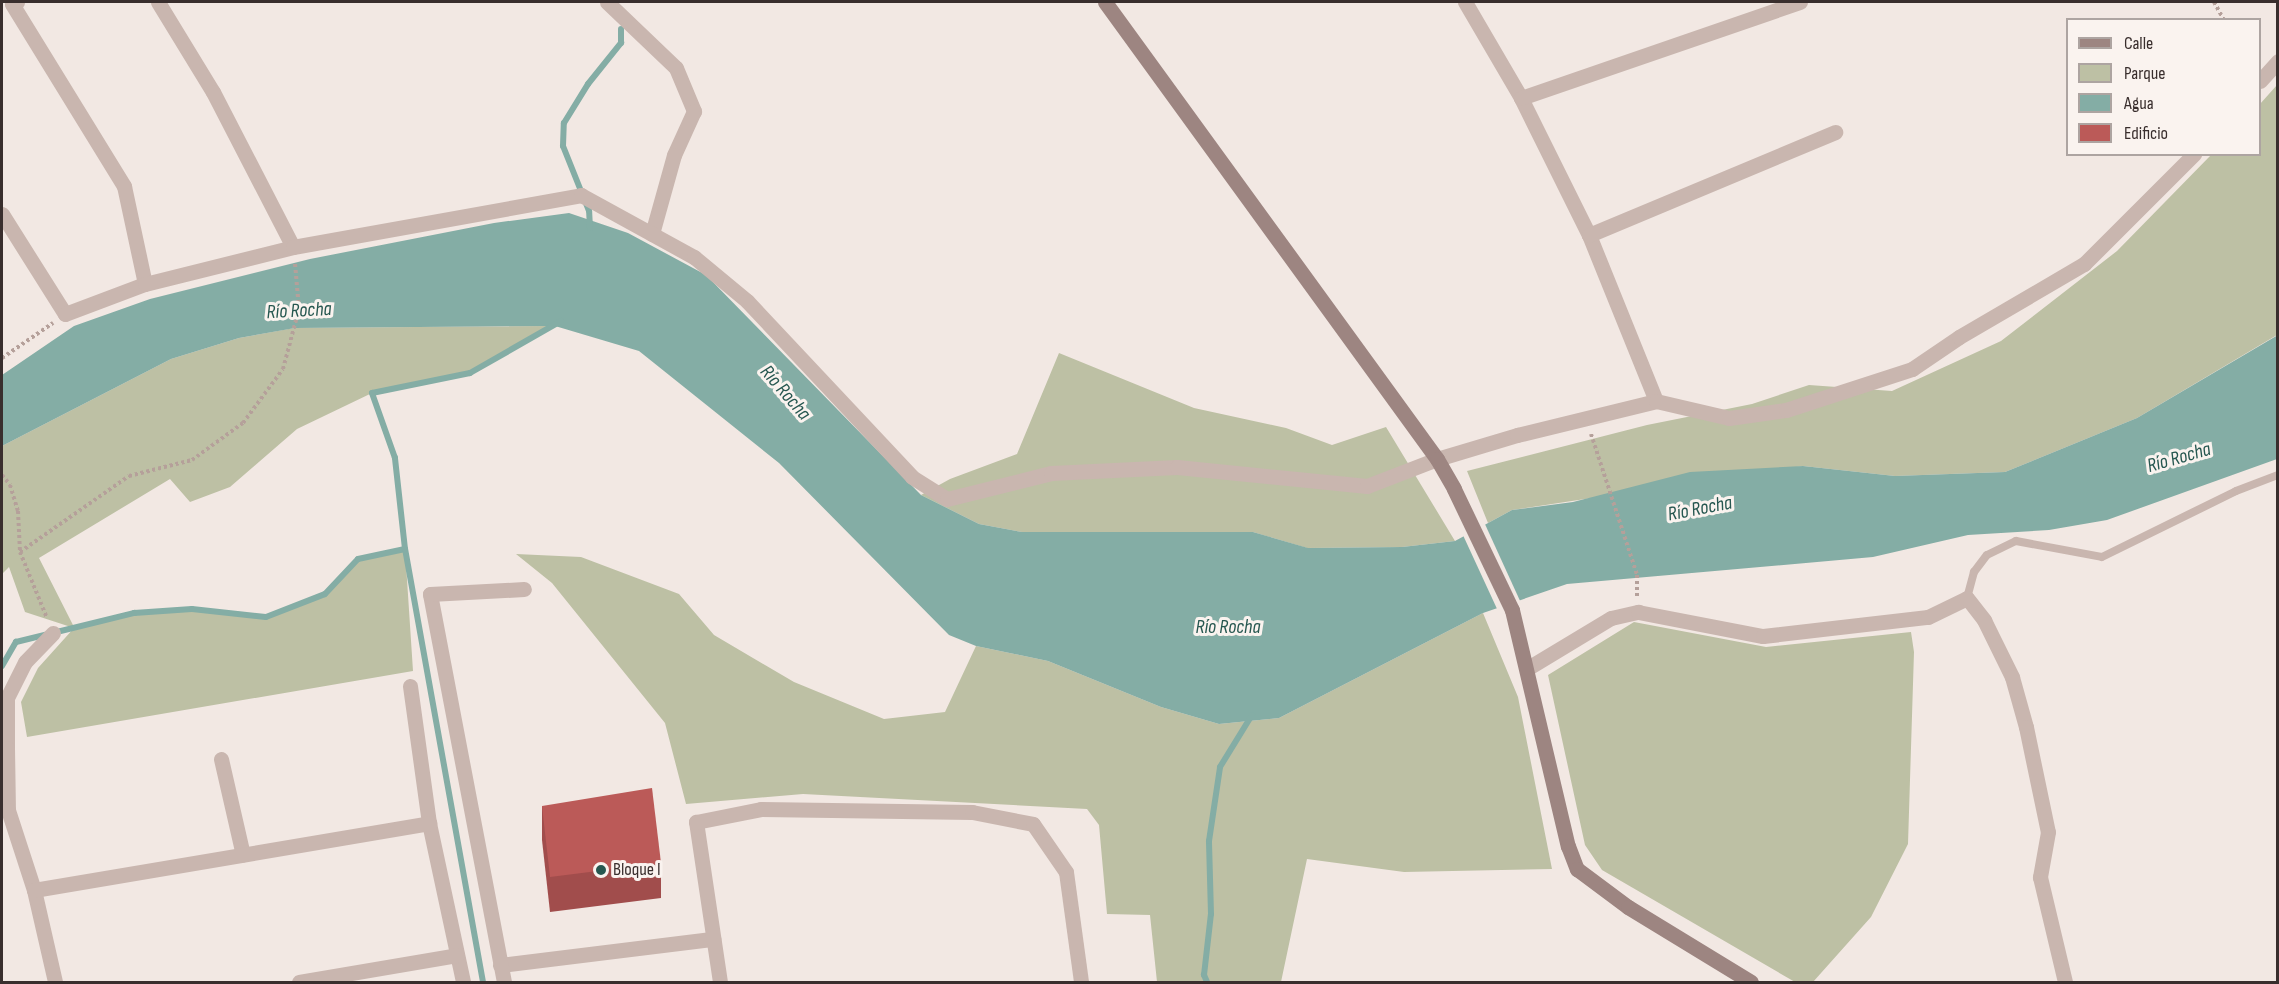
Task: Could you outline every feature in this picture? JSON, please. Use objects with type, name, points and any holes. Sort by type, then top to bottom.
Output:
[{"type":"main road","points":[[1105,2],[1437,459],[1512,610],[1528,668],[1568,846],[1577,869],[1628,907],[1751,982]]},
{"type":"street","points":[[16,2],[12,4],[124,186],[145,284]]},
{"type":"street","points":[[158,2],[213,92],[293,247]]},
{"type":"street","points":[[607,2],[676,68],[694,111],[674,155],[652,234]]},
{"type":"street","points":[[1465,2],[1521,98],[1589,235],[1656,401]]},
{"type":"street","points":[[1521,98],[1800,2]]},
{"type":"street","points":[[2261,79],[2277,60]]},
{"type":"street","points":[[1589,235],[1835,132]]},
{"type":"street","points":[[2,214],[65,314],[145,284],[293,247],[581,195],[694,257],[747,301],[912,477],[948,499],[1051,473],[1177,467],[1367,486],[1437,459],[1586,416],[1656,401],[1729,418],[1786,410],[1912,369],[1959,337],[2084,264],[2192,156]]},
{"type":"street","points":[[504,982],[430,594],[524,589]]},
{"type":"street","points":[[1528,668],[1611,618],[1638,612],[1763,636],[1928,617],[1967,598],[1984,620],[2012,678],[2026,727],[2048,832],[2040,877],[2065,982]]},
{"type":"street","points":[[53,633],[25,662],[8,698],[8,810],[34,890],[55,982]]},
{"type":"street","points":[[410,686],[429,823],[463,982]]},
{"type":"street","points":[[222,759],[243,855]]},
{"type":"street","points":[[720,982],[696,822],[761,809],[972,812],[1033,824],[1066,872],[1081,982]]},
{"type":"street","points":[[34,890],[429,823]]},
{"type":"street","points":[[500,965],[713,939]]},
{"type":"street","points":[[299,982],[329,980],[457,955]]},
{"type":"lane","points":[[1967,598],[1974,572],[1987,555],[2016,541],[2102,557],[2236,491],[2277,475]]},
{"type":"path","points":[[2214,2],[2223,18]]},
{"type":"path","points":[[20,552],[129,476],[192,460],[243,423],[284,369],[299,309],[293,247]]},
{"type":"path","points":[[2,358],[65,314]]},
{"type":"path","points":[[1586,416],[1605,483],[1637,575]]},
{"type":"path","points":[[2,475],[10,485],[18,511],[20,552],[53,633]]},
{"type":"green space","points":[[2277,85],[2277,335],[2137,418],[2005,472],[1895,476],[1803,466],[1512,510],[1488,523],[1467,471],[1647,425],[1752,404],[1809,385],[1892,391],[2001,341],[2117,251],[2210,156],[2261,156],[2261,103]]},
{"type":"green space","points":[[555,326],[470,373],[372,393],[297,429],[230,487],[190,502],[170,479],[39,558],[74,627],[134,613],[192,609],[266,617],[324,594],[358,559],[405,549],[413,671],[27,737],[21,702],[38,668],[74,628],[25,612],[9,567],[2,574],[2,446],[171,359],[239,338],[294,328]]},
{"type":"green space","points":[[1059,353],[1194,408],[1286,428],[1332,445],[1386,427],[1455,541],[1402,547],[1307,548],[1253,532],[1022,532],[979,524],[921,495],[950,479],[1017,454]]},
{"type":"green space","points":[[516,554],[581,557],[679,594],[714,635],[794,682],[884,719],[945,712],[976,646],[1048,661],[1161,707],[1219,724],[1279,718],[1483,613],[1518,697],[1552,869],[1404,872],[1307,859],[1281,982],[1157,982],[1150,915],[1107,914],[1099,825],[1087,809],[803,794],[686,804],[665,723],[552,583]]},
{"type":"green space","points":[[1634,622],[1766,647],[1911,632],[1914,652],[1908,844],[1871,917],[1813,982],[1795,982],[1602,870],[1585,845],[1548,675]]},
{"type":"water","name":"Río Rocha","points":[[569,213],[628,233],[706,275],[921,495],[979,524],[1022,532],[1253,532],[1308,548],[1402,547],[1455,541],[1512,510],[1573,502],[1690,472],[1803,466],[1895,476],[2005,472],[2137,418],[2278,335],[2277,459],[2107,520],[2049,530],[1968,535],[1873,557],[1567,584],[1483,613],[1279,718],[1219,724],[1161,707],[1048,661],[976,646],[949,635],[779,463],[639,351],[555,326],[295,328],[239,338],[171,359],[2,446],[2,375],[74,326],[150,299],[310,259],[494,223]]},
{"type":"pier","points":[[1484,522],[1521,603],[1498,611],[1462,533]]},
{"type":"building","points":[[652,788],[661,863],[550,877],[542,806]]},
{"type":"waterway","points":[[590,228],[589,211],[563,146],[564,123],[588,84],[621,43],[621,29]]},
{"type":"waterway","points":[[483,982],[405,549],[395,458],[372,393],[470,373],[561,321]]},
{"type":"waterway","points":[[2,666],[16,642],[134,613],[192,609],[266,617],[325,594],[358,559],[405,549]]},
{"type":"waterway","points":[[1207,982],[1204,975],[1211,914],[1209,841],[1220,767],[1252,715]]},
{"type":"place","name":"Bloque I","points":[[601,870]]}]
